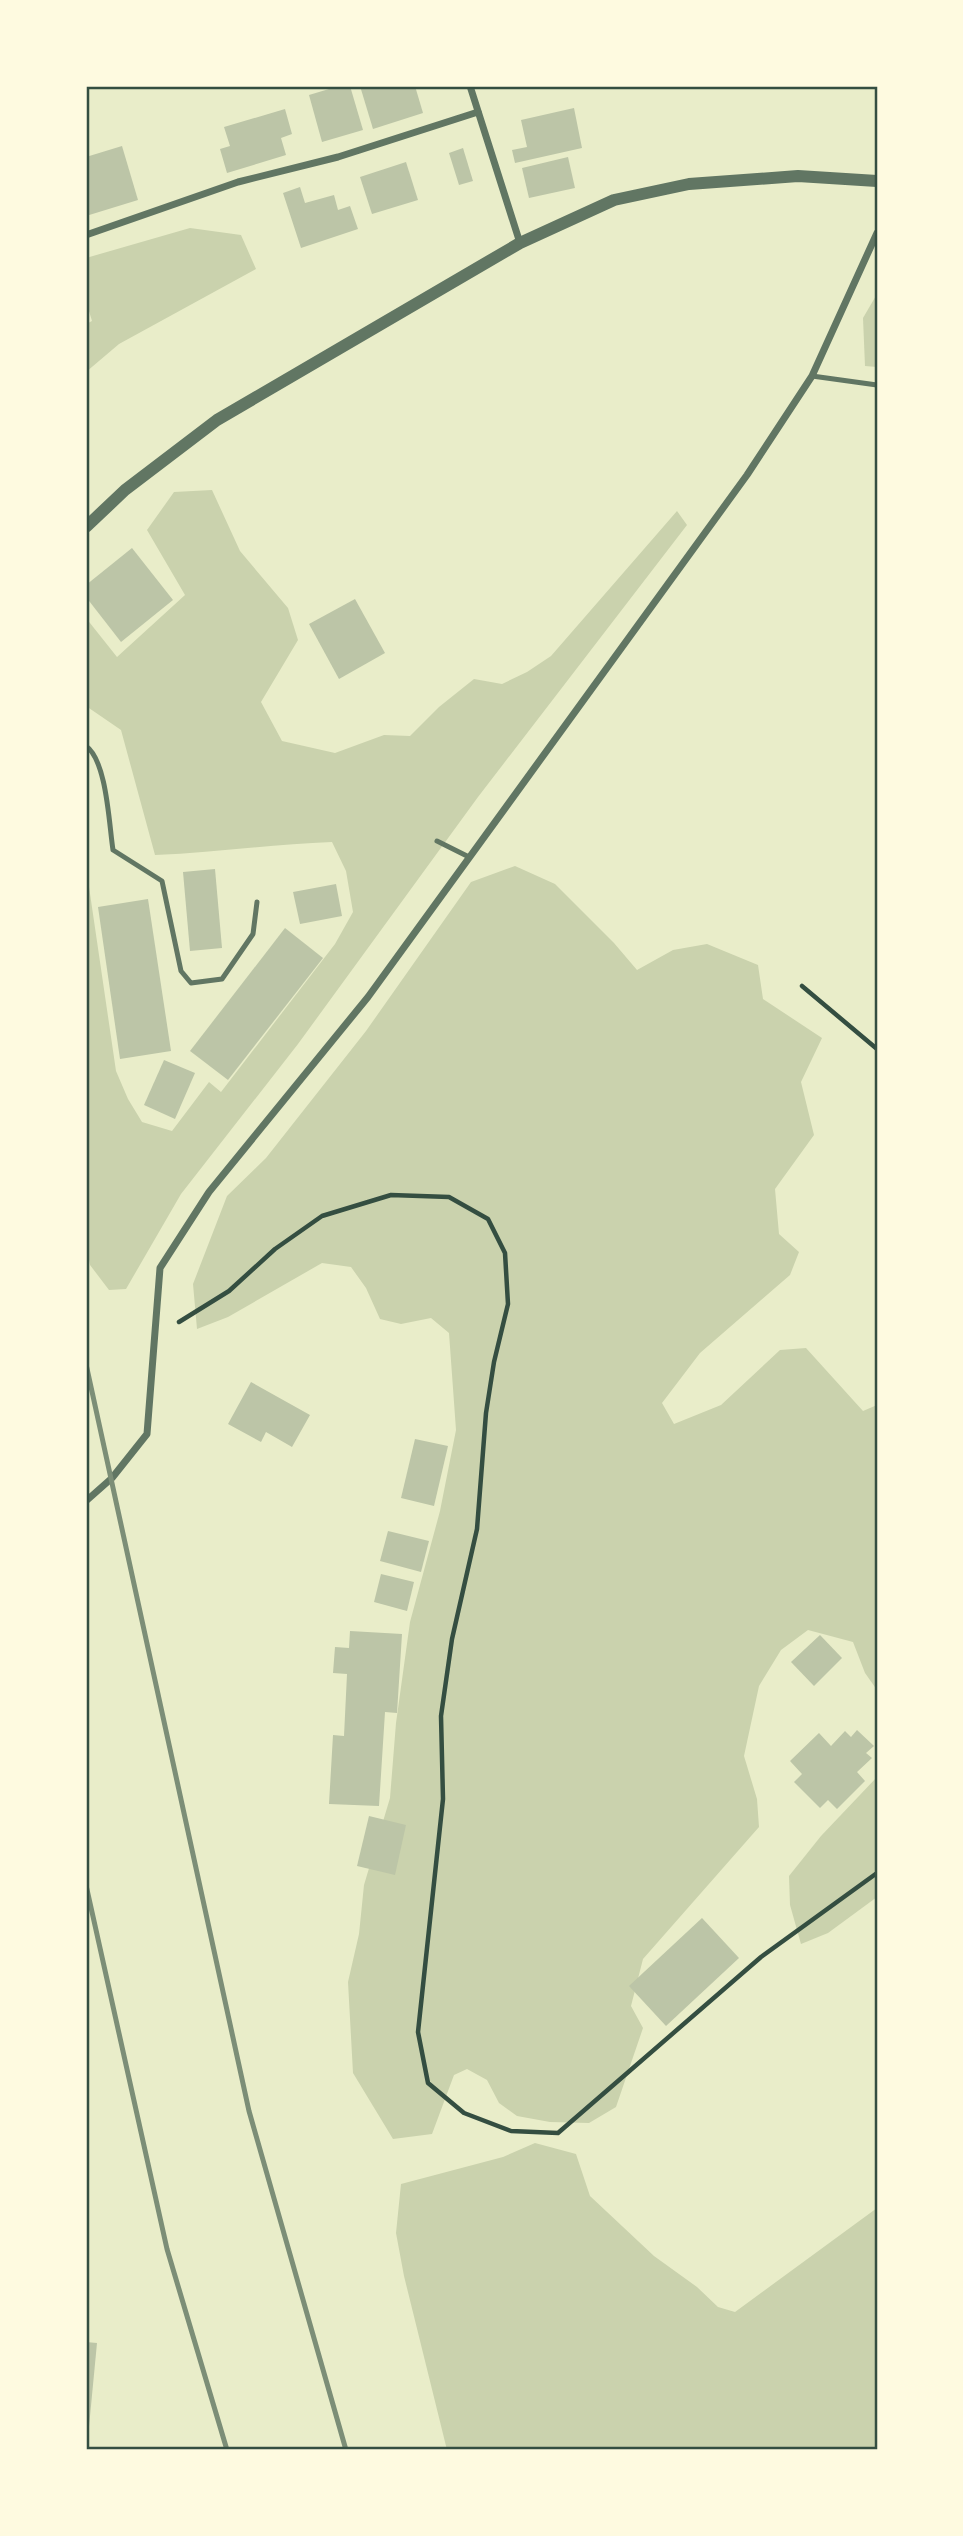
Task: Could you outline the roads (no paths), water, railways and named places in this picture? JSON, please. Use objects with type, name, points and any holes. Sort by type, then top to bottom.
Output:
[{"type":"street","points":[[470,86],[520,243]]},
{"type":"street","points":[[86,235],[238,183],[338,157],[478,112]]},
{"type":"street","points":[[86,527],[124,490],[218,420],[520,243],[614,201],[689,184],[798,176],[877,181]]},
{"type":"street","points":[[86,1501],[112,1478],[148,1434],[160,1268],[209,1192],[368,997],[747,475],[812,376],[877,233]]},
{"type":"lane","points":[[812,376],[877,385]]},
{"type":"lane","points":[[86,746],[102,775],[113,850],[162,881],[181,971],[191,983],[222,979],[253,934],[257,902]]},
{"type":"lane","points":[[437,841],[469,857]]},
{"type":"railway","points":[[86,1364],[249,2111],[346,2450]]},
{"type":"railway","points":[[86,1885],[167,2249],[227,2450]]}]
